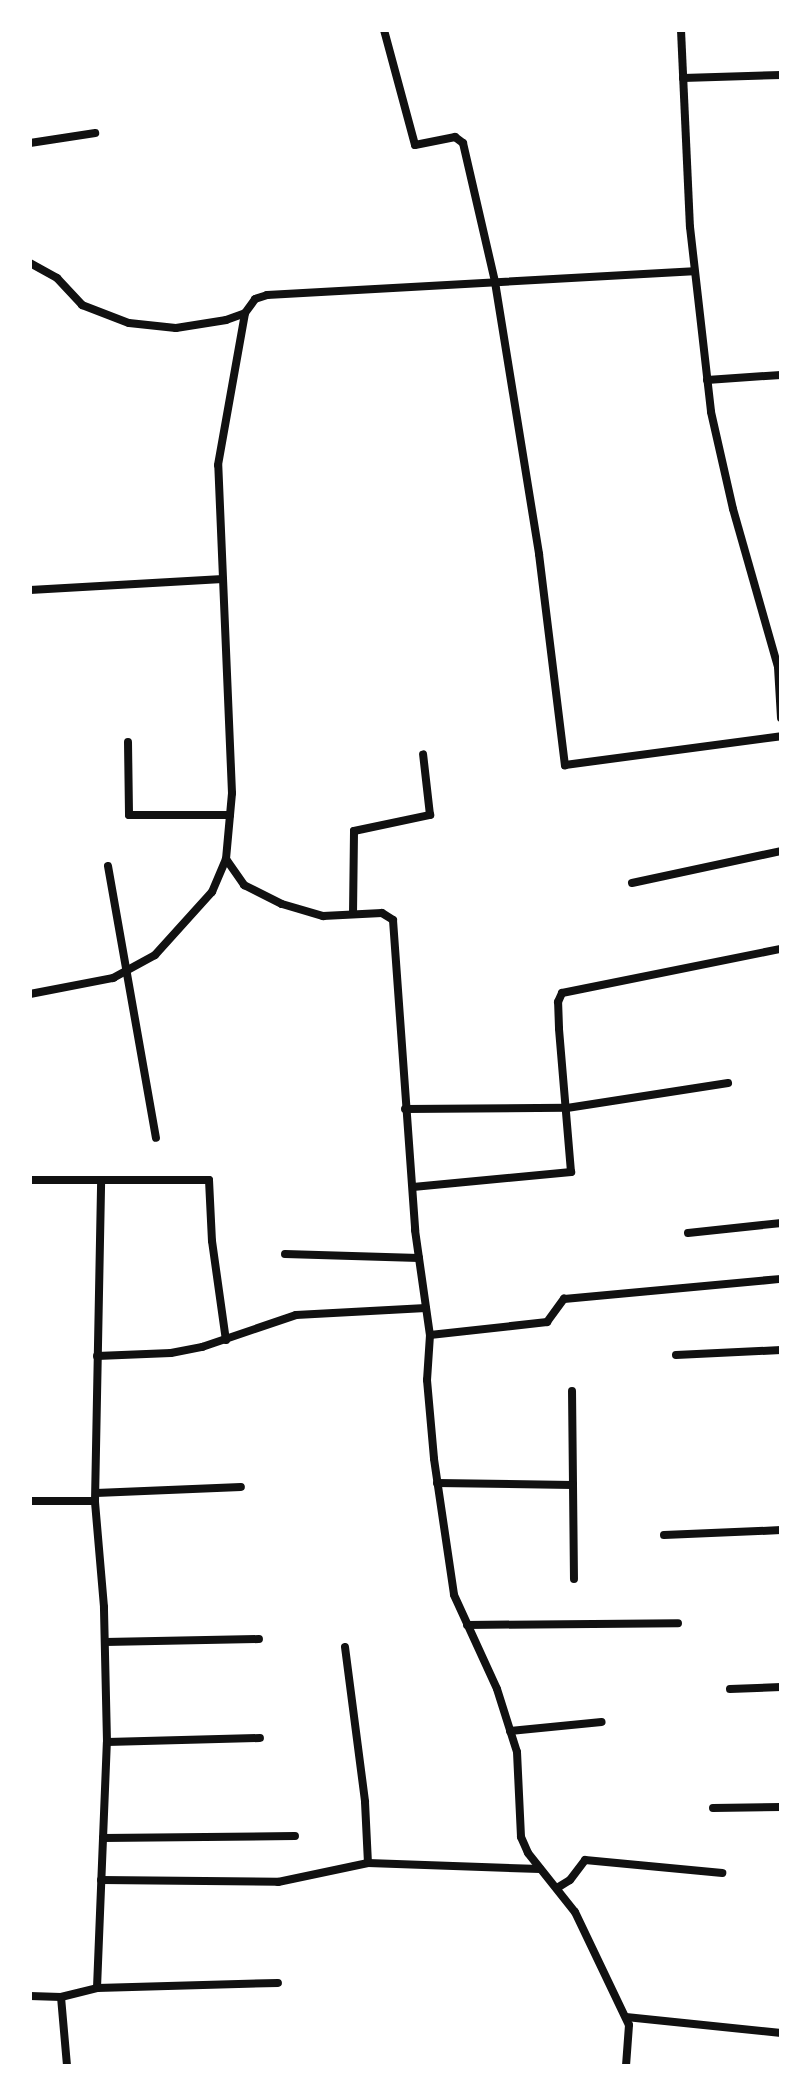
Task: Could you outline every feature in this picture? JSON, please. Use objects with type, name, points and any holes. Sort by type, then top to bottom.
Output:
[{"type":"street","points":[[384,30],[415,145],[461,138],[495,282],[539,554],[565,765],[781,736]]},
{"type":"street","points":[[681,30],[693,271],[707,380],[733,509],[780,667],[781,718]]},
{"type":"street","points":[[683,78],[781,75]]},
{"type":"street","points":[[30,143],[95,133]]},
{"type":"street","points":[[30,263],[57,278],[82,305],[129,323],[176,328],[245,313]]},
{"type":"street","points":[[30,994],[126,973],[155,955],[212,892],[226,859],[232,793],[218,465],[245,313],[255,299],[267,295],[693,271]]},
{"type":"street","points":[[707,380],[781,375]]},
{"type":"street","points":[[30,590],[223,579]]},
{"type":"street","points":[[128,742],[129,815],[230,815]]},
{"type":"street","points":[[353,914],[354,831],[430,815],[423,754]]},
{"type":"street","points":[[632,883],[781,851]]},
{"type":"street","points":[[226,859],[244,885],[282,904],[323,916],[382,913],[393,920],[405,1109],[419,1258],[430,1335],[427,1380],[437,1483],[454,1595],[497,1689],[517,1752],[521,1837],[540,1869],[575,1912],[626,2017],[629,2025],[626,2066]]},
{"type":"street","points":[[108,866],[156,1138]]},
{"type":"street","points":[[413,1187],[568,1175],[573,1168],[558,1002],[562,993],[781,949]]},
{"type":"street","points":[[405,1109],[567,1108],[728,1083]]},
{"type":"street","points":[[30,1180],[209,1180],[212,1241],[226,1340]]},
{"type":"street","points":[[97,1988],[107,1742],[105,1642],[95,1497],[101,1181]]},
{"type":"street","points":[[688,1233],[781,1223]]},
{"type":"street","points":[[285,1254],[419,1258]]},
{"type":"street","points":[[430,1335],[547,1322],[564,1299],[781,1279]]},
{"type":"street","points":[[97,1356],[171,1353],[226,1340],[296,1315],[426,1308]]},
{"type":"street","points":[[676,1355],[781,1350]]},
{"type":"street","points":[[572,1391],[574,1579]]},
{"type":"street","points":[[437,1483],[573,1485]]},
{"type":"street","points":[[30,1501],[241,1487]]},
{"type":"street","points":[[664,1535],[781,1530]]},
{"type":"street","points":[[467,1625],[678,1623]]},
{"type":"street","points":[[105,1642],[259,1639]]},
{"type":"street","points":[[345,1647],[365,1802],[368,1863]]},
{"type":"street","points":[[730,1689],[781,1687]]},
{"type":"street","points":[[510,1731],[602,1722]]},
{"type":"street","points":[[107,1742],[260,1738]]},
{"type":"street","points":[[713,1808],[781,1807]]},
{"type":"street","points":[[103,1838],[295,1836]]},
{"type":"street","points":[[557,1888],[570,1880],[585,1860],[722,1873]]},
{"type":"street","points":[[101,1880],[278,1882],[368,1863],[540,1869]]},
{"type":"street","points":[[30,1996],[61,1997],[97,1988],[278,1983]]},
{"type":"street","points":[[61,1997],[67,2066]]},
{"type":"street","points":[[626,2017],[781,2033]]}]
